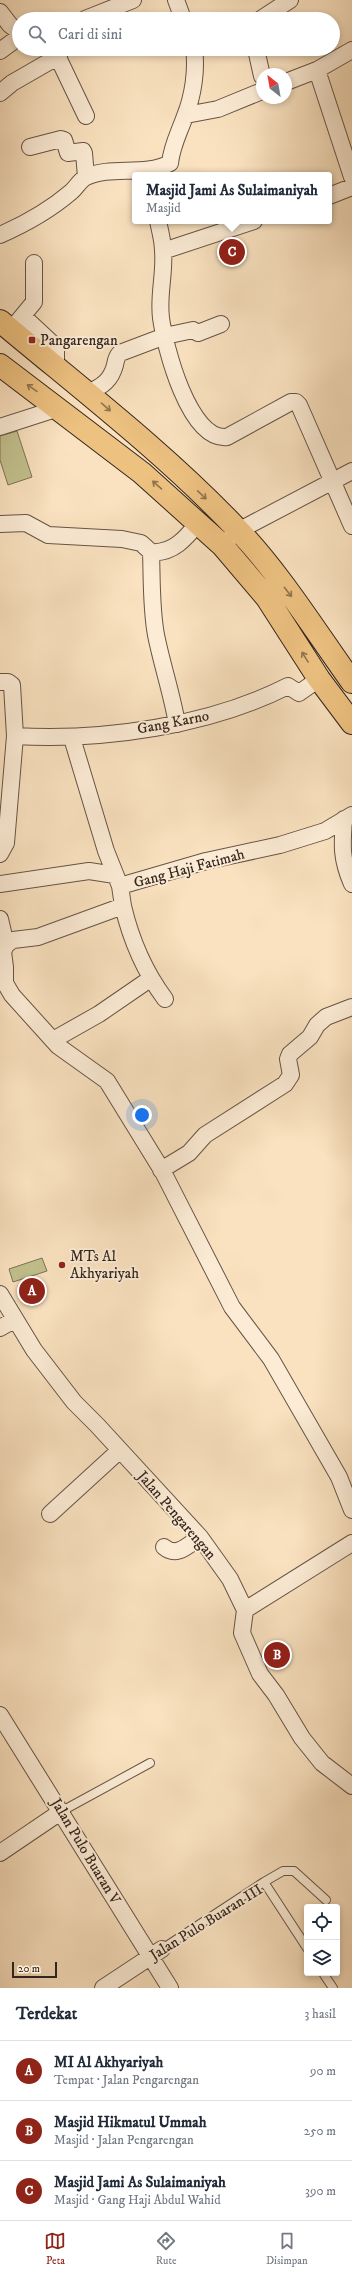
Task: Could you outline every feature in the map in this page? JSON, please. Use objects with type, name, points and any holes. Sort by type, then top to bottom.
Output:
[{"type":"main road","points":[[12,322],[56,366],[89,392],[152,447],[238,531],[296,603],[352,682]]},
{"type":"main road","points":[[0,364],[142,472],[199,522],[222,545],[267,598],[319,679],[352,723]]},
{"type":"main road","points":[[59,408],[89,392]]},
{"type":"street","points":[[103,12],[134,0]]},
{"type":"street","points":[[176,0],[180,12]]},
{"type":"street","points":[[272,12],[290,0]]},
{"type":"street","points":[[0,12],[12,27]]},
{"type":"street","points":[[0,51],[12,42]]},
{"type":"street","points":[[292,80],[317,70],[352,50]]},
{"type":"street","points":[[0,93],[51,56]]},
{"type":"street","points":[[59,56],[86,116]]},
{"type":"street","points":[[149,172],[170,163],[172,146],[186,115],[195,74],[194,56]]},
{"type":"street","points":[[258,56],[260,68]]},
{"type":"street","points":[[317,70],[352,177]]},
{"type":"street","points":[[186,115],[218,109],[256,93]]},
{"type":"street","points":[[30,147],[61,139],[64,140],[68,153],[83,152],[86,177]]},
{"type":"street","points":[[0,235],[46,210],[72,192],[86,177],[96,174],[132,173]]},
{"type":"street","points":[[332,195],[352,187]]},
{"type":"street","points":[[158,224],[163,251],[159,300],[165,336],[182,392],[196,420],[209,434],[221,438],[227,437],[291,402],[296,402],[299,405],[352,526]]},
{"type":"street","points":[[163,251],[245,224]]},
{"type":"street","points":[[12,322],[34,302],[34,263]]},
{"type":"street","points":[[89,392],[104,386],[112,375],[116,358],[120,353],[165,336],[193,330],[198,334],[221,324]]},
{"type":"street","points":[[0,427],[59,408]]},
{"type":"street","points":[[222,545],[238,531],[332,480],[352,471]]},
{"type":"street","points":[[151,552],[174,547],[183,541],[199,522]]},
{"type":"street","points":[[0,524],[26,523],[48,534],[135,541],[141,543],[151,552],[154,618],[161,657],[173,696],[177,724]]},
{"type":"street","name":"Gang Karno","points":[[15,736],[72,738],[177,724],[233,710],[262,700],[288,686],[299,693],[319,679]]},
{"type":"street","points":[[0,854],[6,843],[15,736],[6,684]]},
{"type":"street","points":[[72,738],[106,851],[118,881]]},
{"type":"street","points":[[348,817],[342,849],[345,868],[352,884]]},
{"type":"street","name":"Gang Haji Fatimah","points":[[6,945],[13,940],[38,937],[123,906],[118,881],[280,845],[325,831],[348,817]]},
{"type":"street","points":[[0,884],[88,871],[118,881]]},
{"type":"street","points":[[123,906],[150,979],[165,1000]]},
{"type":"street","points":[[0,920],[6,945],[3,952],[2,968],[5,983],[12,995],[53,1040],[78,1062],[107,1081],[162,1170],[232,1307],[271,1359],[339,1477],[352,1510]]},
{"type":"street","points":[[53,1040],[99,1014],[150,979]]},
{"type":"street","points":[[162,1170],[189,1153],[205,1135],[285,1084],[291,1075],[288,1059],[290,1054],[310,1037],[318,1025],[326,1017],[352,1007]]},
{"type":"street","name":"Jalan Pengarengan","points":[[0,1294],[14,1320],[49,1372],[74,1402],[200,1537],[230,1579],[244,1610],[242,1633],[260,1674],[276,1695],[302,1738],[322,1763],[352,1786]]},
{"type":"street","points":[[0,1328],[14,1320]]},
{"type":"street","points":[[50,1514],[120,1450]]},
{"type":"street","points":[[164,1547],[170,1552],[176,1552],[200,1537]]},
{"type":"street","points":[[244,1610],[352,1543]]},
{"type":"street","name":"Jalan Pulo Buaran V","points":[[0,1715],[62,1812],[156,1953],[170,1988]]},
{"type":"street","points":[[0,1853],[62,1812]]},
{"type":"street","name":"Jalan Pulo Buaran III","points":[[102,1988],[156,1953]]},
{"type":"lane","points":[[62,1812],[150,1763]]},
{"type":"lane","points":[[264,1882],[283,1871],[294,1872],[326,1900]]},
{"type":"lane","name":"Jalan Pulo Buaran III","points":[[156,1953],[264,1882],[304,1943]]},
{"type":"lane","points":[[326,1976],[333,1988]]},
{"type":"shaded area","points":[[17,431],[32,477],[8,485],[0,460],[0,436]]},
{"type":"shaded area","points":[[42,1258],[47,1271],[13,1282],[9,1269]]},
{"type":"place","name":"Masjid Jami As Sulaimaniyah","points":[[232,252]]},
{"type":"place","name":"Pangarengan","points":[[32,340]]},
{"type":"place","name":"MTs Al Akhyariyah","points":[[62,1265]]},
{"type":"place","name":"MI Al Akhyariyah","points":[[32,1291]]},
{"type":"place","name":"Masjid Hikmatul Ummah","points":[[277,1655]]}]
